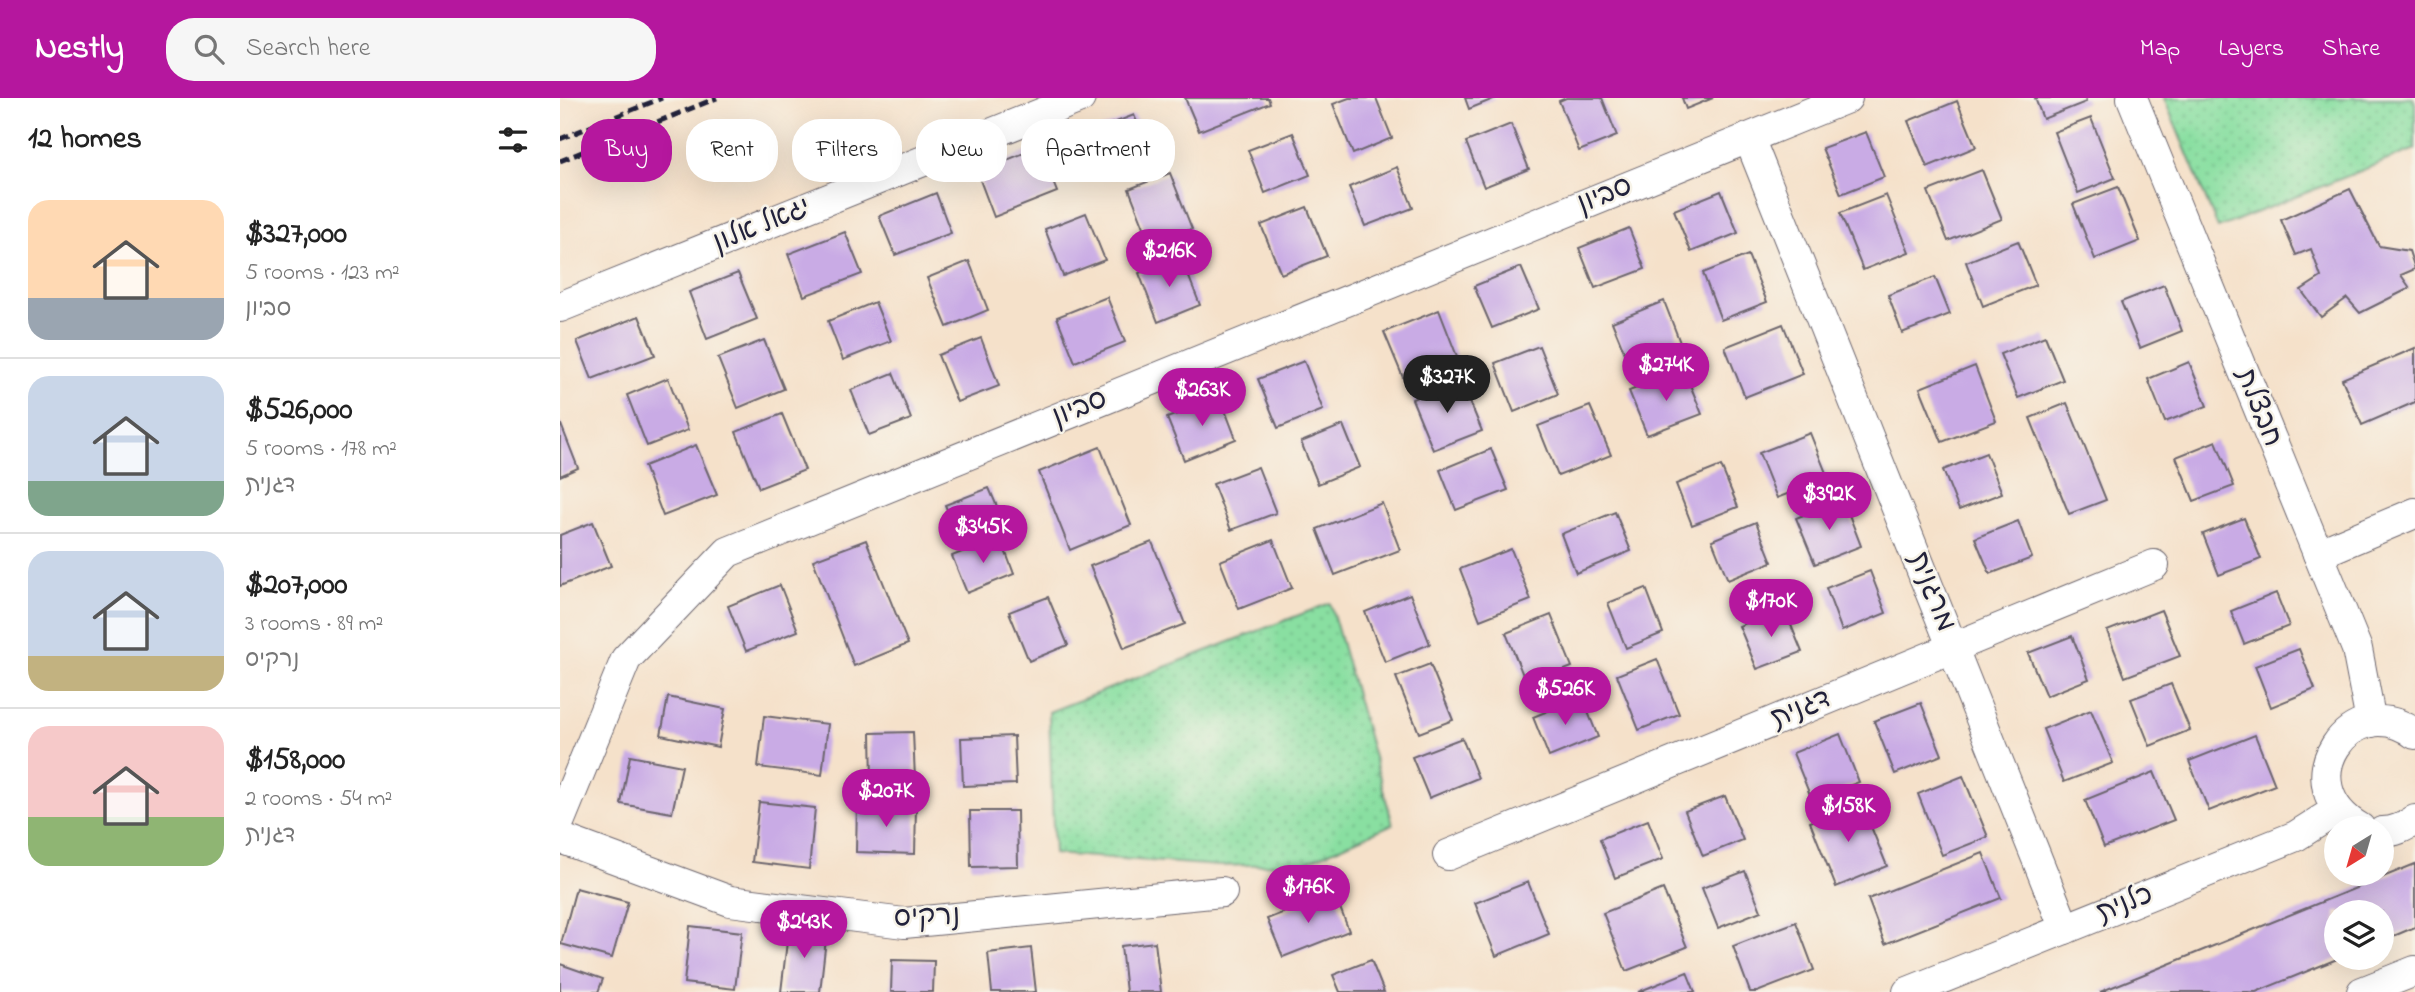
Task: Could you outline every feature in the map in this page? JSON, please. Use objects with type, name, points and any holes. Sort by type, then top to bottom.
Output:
[{"type":"street","name":"יגאל אלון","points":[[560,307],[1080,98]]},
{"type":"street","name":"סביון","points":[[560,820],[626,659],[728,552],[1847,98]]},
{"type":"street","name":"חבצלת","points":[[2132,98],[2357,649],[2371,722]]},
{"type":"street","name":"מרגנית","points":[[1749,138],[2065,929]]},
{"type":"street","points":[[2318,554],[2415,513]]},
{"type":"street","name":"דגנית","points":[[1448,855],[2154,565]]},
{"type":"street","points":[[2346,816],[2329,796],[2324,779],[2333,749],[2342,737],[2356,727],[2371,722],[2389,722],[2407,727],[2415,734]]},
{"type":"street","points":[[2394,829],[2405,827],[2415,820]]},
{"type":"street","name":"כלנית","points":[[1908,992],[2324,827]]},
{"type":"street","name":"נרקיס","points":[[560,838],[730,901],[904,923],[1222,892]]},
{"type":"street","points":[[2362,992],[2415,971]]},
{"type":"green space","points":[[2164,98],[2413,98],[2415,149],[2218,228]]},
{"type":"green space","points":[[1330,603],[1393,824],[1304,863],[1220,866],[1054,854],[1049,712]]},
{"type":"building","points":[[1185,98],[1268,98],[1270,103],[1199,131]]},
{"type":"building","points":[[1349,98],[1376,98],[1392,138],[1353,154],[1333,104]]},
{"type":"building","points":[[1465,98],[1496,98],[1469,109]]},
{"type":"building","points":[[1566,98],[1602,98],[1617,136],[1579,151],[1559,101]]},
{"type":"building","points":[[1682,98],[1713,98],[1686,109]]},
{"type":"building","points":[[2035,98],[2085,98],[2086,102],[2043,119]]},
{"type":"building","points":[[1957,101],[1976,147],[1927,167],[1908,121]]},
{"type":"building","points":[[2091,118],[2115,178],[2078,193],[2054,132]]},
{"type":"building","points":[[1511,124],[1529,169],[1484,187],[1466,142]]},
{"type":"building","points":[[1866,132],[1884,177],[1841,194],[1822,148]]},
{"type":"building","points":[[1293,133],[1310,175],[1265,193],[1248,150]]},
{"type":"building","points":[[1021,154],[1021,182],[1053,182],[1057,192],[994,217],[981,182],[1007,182],[1007,160]]},
{"type":"building","points":[[1397,167],[1413,208],[1365,226],[1349,187]]},
{"type":"building","points":[[1982,170],[2002,219],[1948,241],[1928,191]]},
{"type":"building","points":[[1147,182],[1174,182],[1192,229],[1151,245],[1129,189]]},
{"type":"building","points":[[2118,187],[2140,241],[2095,259],[2073,204]]},
{"type":"building","points":[[2350,189],[2379,246],[2409,251],[2415,269],[2401,275],[2410,288],[2360,313],[2347,298],[2321,317],[2301,290],[2321,277],[2311,249],[2296,255],[2281,220]]},
{"type":"building","points":[[1721,191],[1738,233],[1691,252],[1674,210]]},
{"type":"building","points":[[936,193],[951,233],[895,255],[879,216]]},
{"type":"building","points":[[1886,195],[1909,252],[1863,270],[1840,213]]},
{"type":"building","points":[[1307,207],[1327,256],[1281,274],[1261,225]]},
{"type":"building","points":[[1086,213],[1105,260],[1063,276],[1045,229]]},
{"type":"building","points":[[1629,228],[1645,269],[1595,288],[1579,248]]},
{"type":"building","points":[[845,232],[862,274],[804,296],[788,254]]},
{"type":"building","points":[[2018,241],[2036,285],[1983,306],[1966,262]]},
{"type":"building","points":[[1748,255],[1767,302],[1721,320],[1703,273]]},
{"type":"building","points":[[1181,257],[1200,305],[1158,322],[1139,273]]},
{"type":"building","points":[[969,261],[988,310],[947,327],[927,278]]},
{"type":"building","points":[[1521,267],[1539,309],[1492,328],[1474,286]]},
{"type":"building","points":[[738,273],[757,319],[707,339],[689,292]]},
{"type":"building","points":[[1935,277],[1950,314],[1902,333],[1888,295]]},
{"type":"building","points":[[2164,285],[2182,331],[2140,348],[2121,302]]},
{"type":"building","points":[[1107,297],[1125,342],[1075,362],[1057,317]]},
{"type":"building","points":[[1664,301],[1684,353],[1633,373],[1612,322]]},
{"type":"building","points":[[875,302],[891,341],[843,360],[828,321]]},
{"type":"building","points":[[1439,310],[1458,359],[1404,380],[1384,332]]},
{"type":"building","points":[[639,316],[655,355],[592,379],[577,341]]},
{"type":"building","points":[[1783,324],[1803,374],[1745,397],[1725,347]]},
{"type":"building","points":[[2045,336],[2063,380],[2018,398],[2000,354]]},
{"type":"building","points":[[981,338],[999,386],[957,402],[938,355]]},
{"type":"building","points":[[764,340],[784,389],[738,408],[718,358]]},
{"type":"building","points":[[1539,346],[1558,394],[1514,412],[1495,363]]},
{"type":"building","points":[[2415,348],[2415,402],[2362,425],[2342,379]]},
{"type":"building","points":[[1304,361],[1323,410],[1278,428],[1258,379]]},
{"type":"building","points":[[2189,362],[2207,406],[2165,422],[2148,379]]},
{"type":"building","points":[[1975,366],[1996,421],[1942,442],[1920,388]]},
{"type":"building","points":[[1684,370],[1702,414],[1647,435],[1629,391]]},
{"type":"building","points":[[893,373],[911,419],[869,435],[851,390]]},
{"type":"building","points":[[668,378],[688,430],[647,446],[627,395]]},
{"type":"building","points":[[1461,380],[1482,431],[1433,450],[1412,399]]},
{"type":"building","points":[[1220,397],[1236,439],[1184,460],[1167,418]]},
{"type":"building","points":[[2067,403],[2106,500],[2069,514],[2030,418]]},
{"type":"building","points":[[1590,406],[1611,455],[1558,476],[1538,426]]},
{"type":"building","points":[[782,414],[805,470],[759,488],[736,432]]},
{"type":"building","points":[[560,422],[578,468],[560,476]]},
{"type":"building","points":[[1343,425],[1360,467],[1318,484],[1301,442]]},
{"type":"building","points":[[1810,433],[1828,478],[1777,498],[1759,453]]},
{"type":"building","points":[[2216,441],[2234,486],[2194,501],[2176,457]]},
{"type":"building","points":[[696,445],[717,495],[663,516],[644,466]]},
{"type":"building","points":[[1100,447],[1131,525],[1070,550],[1039,472]]},
{"type":"building","points":[[1491,449],[1508,490],[1456,510],[1440,470]]},
{"type":"building","points":[[1986,453],[2002,493],[1959,510],[1943,470]]},
{"type":"building","points":[[1721,466],[1738,507],[1692,525],[1676,484]]},
{"type":"building","points":[[1258,467],[1276,513],[1231,530],[1213,484]]},
{"type":"building","points":[[989,488],[1002,518],[958,535],[945,505]]},
{"type":"building","points":[[1843,499],[1861,546],[1815,564],[1796,518]]},
{"type":"building","points":[[1382,503],[1400,550],[1335,575],[1317,529]]},
{"type":"building","points":[[1615,512],[1631,551],[1576,573],[1561,534]]},
{"type":"building","points":[[2244,518],[2261,559],[2219,575],[2203,534]]},
{"type":"building","points":[[2018,521],[2032,558],[1990,574],[1975,538]]},
{"type":"building","points":[[593,522],[611,566],[560,586],[560,535]]},
{"type":"building","points":[[1756,522],[1772,562],[1728,580],[1712,540]]},
{"type":"building","points":[[1000,537],[1014,574],[967,593],[952,556]]},
{"type":"building","points":[[866,540],[908,644],[854,666],[813,560]]},
{"type":"building","points":[[1273,540],[1292,588],[1239,609],[1220,561]]},
{"type":"building","points":[[1152,542],[1185,624],[1124,648],[1090,566]]},
{"type":"building","points":[[1511,549],[1531,600],[1480,620],[1460,569]]},
{"type":"building","points":[[1870,571],[1886,613],[1842,631],[1826,588]]},
{"type":"building","points":[[780,585],[798,631],[746,651],[728,606]]},
{"type":"building","points":[[1646,588],[1663,633],[1626,648],[1608,603]]},
{"type":"building","points":[[2276,593],[2289,626],[2244,644],[2231,611]]},
{"type":"building","points":[[1410,594],[1430,644],[1385,662],[1365,612]]},
{"type":"building","points":[[1048,597],[1068,645],[1029,661],[1009,612]]},
{"type":"building","points":[[1784,608],[1802,652],[1757,669],[1739,626]]},
{"type":"building","points":[[2161,610],[2180,656],[2125,677],[2107,631]]},
{"type":"building","points":[[1551,615],[1572,667],[1527,685],[1506,633]]},
{"type":"building","points":[[2072,636],[2089,679],[2046,696],[2028,653]]},
{"type":"building","points":[[2299,649],[2315,689],[2271,707],[2255,666]]},
{"type":"building","points":[[1657,659],[1679,714],[1639,730],[1617,675]]},
{"type":"building","points":[[1430,664],[1453,720],[1419,733],[1396,677]]},
{"type":"building","points":[[2171,684],[2190,730],[2150,746],[2131,699]]},
{"type":"building","points":[[668,697],[725,709],[718,747],[661,735]]},
{"type":"building","points":[[1582,697],[1598,737],[1549,757],[1533,717]]},
{"type":"building","points":[[1921,703],[1942,755],[1895,774],[1874,721]]},
{"type":"building","points":[[2091,710],[2113,763],[2064,782],[2043,729]]},
{"type":"building","points":[[764,716],[828,724],[822,775],[758,767]]},
{"type":"building","points":[[913,732],[915,779],[872,780],[871,733]]},
{"type":"building","points":[[1840,734],[1859,782],[1812,800],[1793,753]]},
{"type":"building","points":[[2255,735],[2275,785],[2209,811],[2189,761]]},
{"type":"building","points":[[1014,736],[1016,784],[963,786],[961,738]]},
{"type":"building","points":[[1462,738],[1478,778],[1429,798],[1412,757]]},
{"type":"building","points":[[630,756],[682,766],[672,813],[621,804]]},
{"type":"building","points":[[2154,772],[2174,820],[2104,847],[2085,800]]},
{"type":"building","points":[[1963,776],[1988,837],[1942,855],[1918,794]]},
{"type":"building","points":[[1725,796],[1743,840],[1703,856],[1685,811]]},
{"type":"building","points":[[759,802],[815,808],[809,869],[752,862]]},
{"type":"building","points":[[1861,802],[1887,866],[1836,887],[1810,822]]},
{"type":"building","points":[[857,805],[916,807],[915,854],[856,852]]},
{"type":"building","points":[[970,811],[1017,811],[1018,866],[971,867]]},
{"type":"building","points":[[1648,820],[1663,859],[1615,878],[1600,839]]},
{"type":"building","points":[[1983,853],[2001,898],[1885,944],[1868,899]]},
{"type":"building","points":[[2415,864],[2415,927],[2394,936],[2394,900],[2326,900],[2361,886],[2394,886],[2394,873]]},
{"type":"building","points":[[1745,871],[1761,911],[1718,928],[1702,888]]},
{"type":"building","points":[[1528,882],[1549,934],[1496,956],[1475,903]]},
{"type":"building","points":[[576,888],[628,902],[612,958],[561,944]]},
{"type":"building","points":[[1663,889],[1687,947],[1626,971],[1603,913]]},
{"type":"building","points":[[1334,892],[1349,931],[1283,957],[1267,919]]},
{"type":"building","points":[[2324,901],[2324,964],[2256,992],[2100,992]]},
{"type":"building","points":[[1796,922],[1814,970],[1757,992],[1750,992],[1733,946]]},
{"type":"building","points":[[789,925],[827,930],[820,992],[781,992]]},
{"type":"building","points":[[690,926],[742,932],[735,989],[684,983]]},
{"type":"building","points":[[1155,942],[1161,992],[1126,992],[1121,946]]},
{"type":"building","points":[[1031,948],[1036,992],[992,992],[988,953]]},
{"type":"building","points":[[892,960],[934,961],[933,992],[891,992]]},
{"type":"building","points":[[1371,960],[1384,992],[1340,992],[1333,975]]},
{"type":"building","points":[[560,964],[603,979],[598,992],[560,992]]},
{"type":"building","points":[[1687,972],[1695,992],[1638,992]]},
{"type":"railway","points":[[560,139],[662,98]]},
{"type":"railway","points":[[560,161],[717,98]]}]
